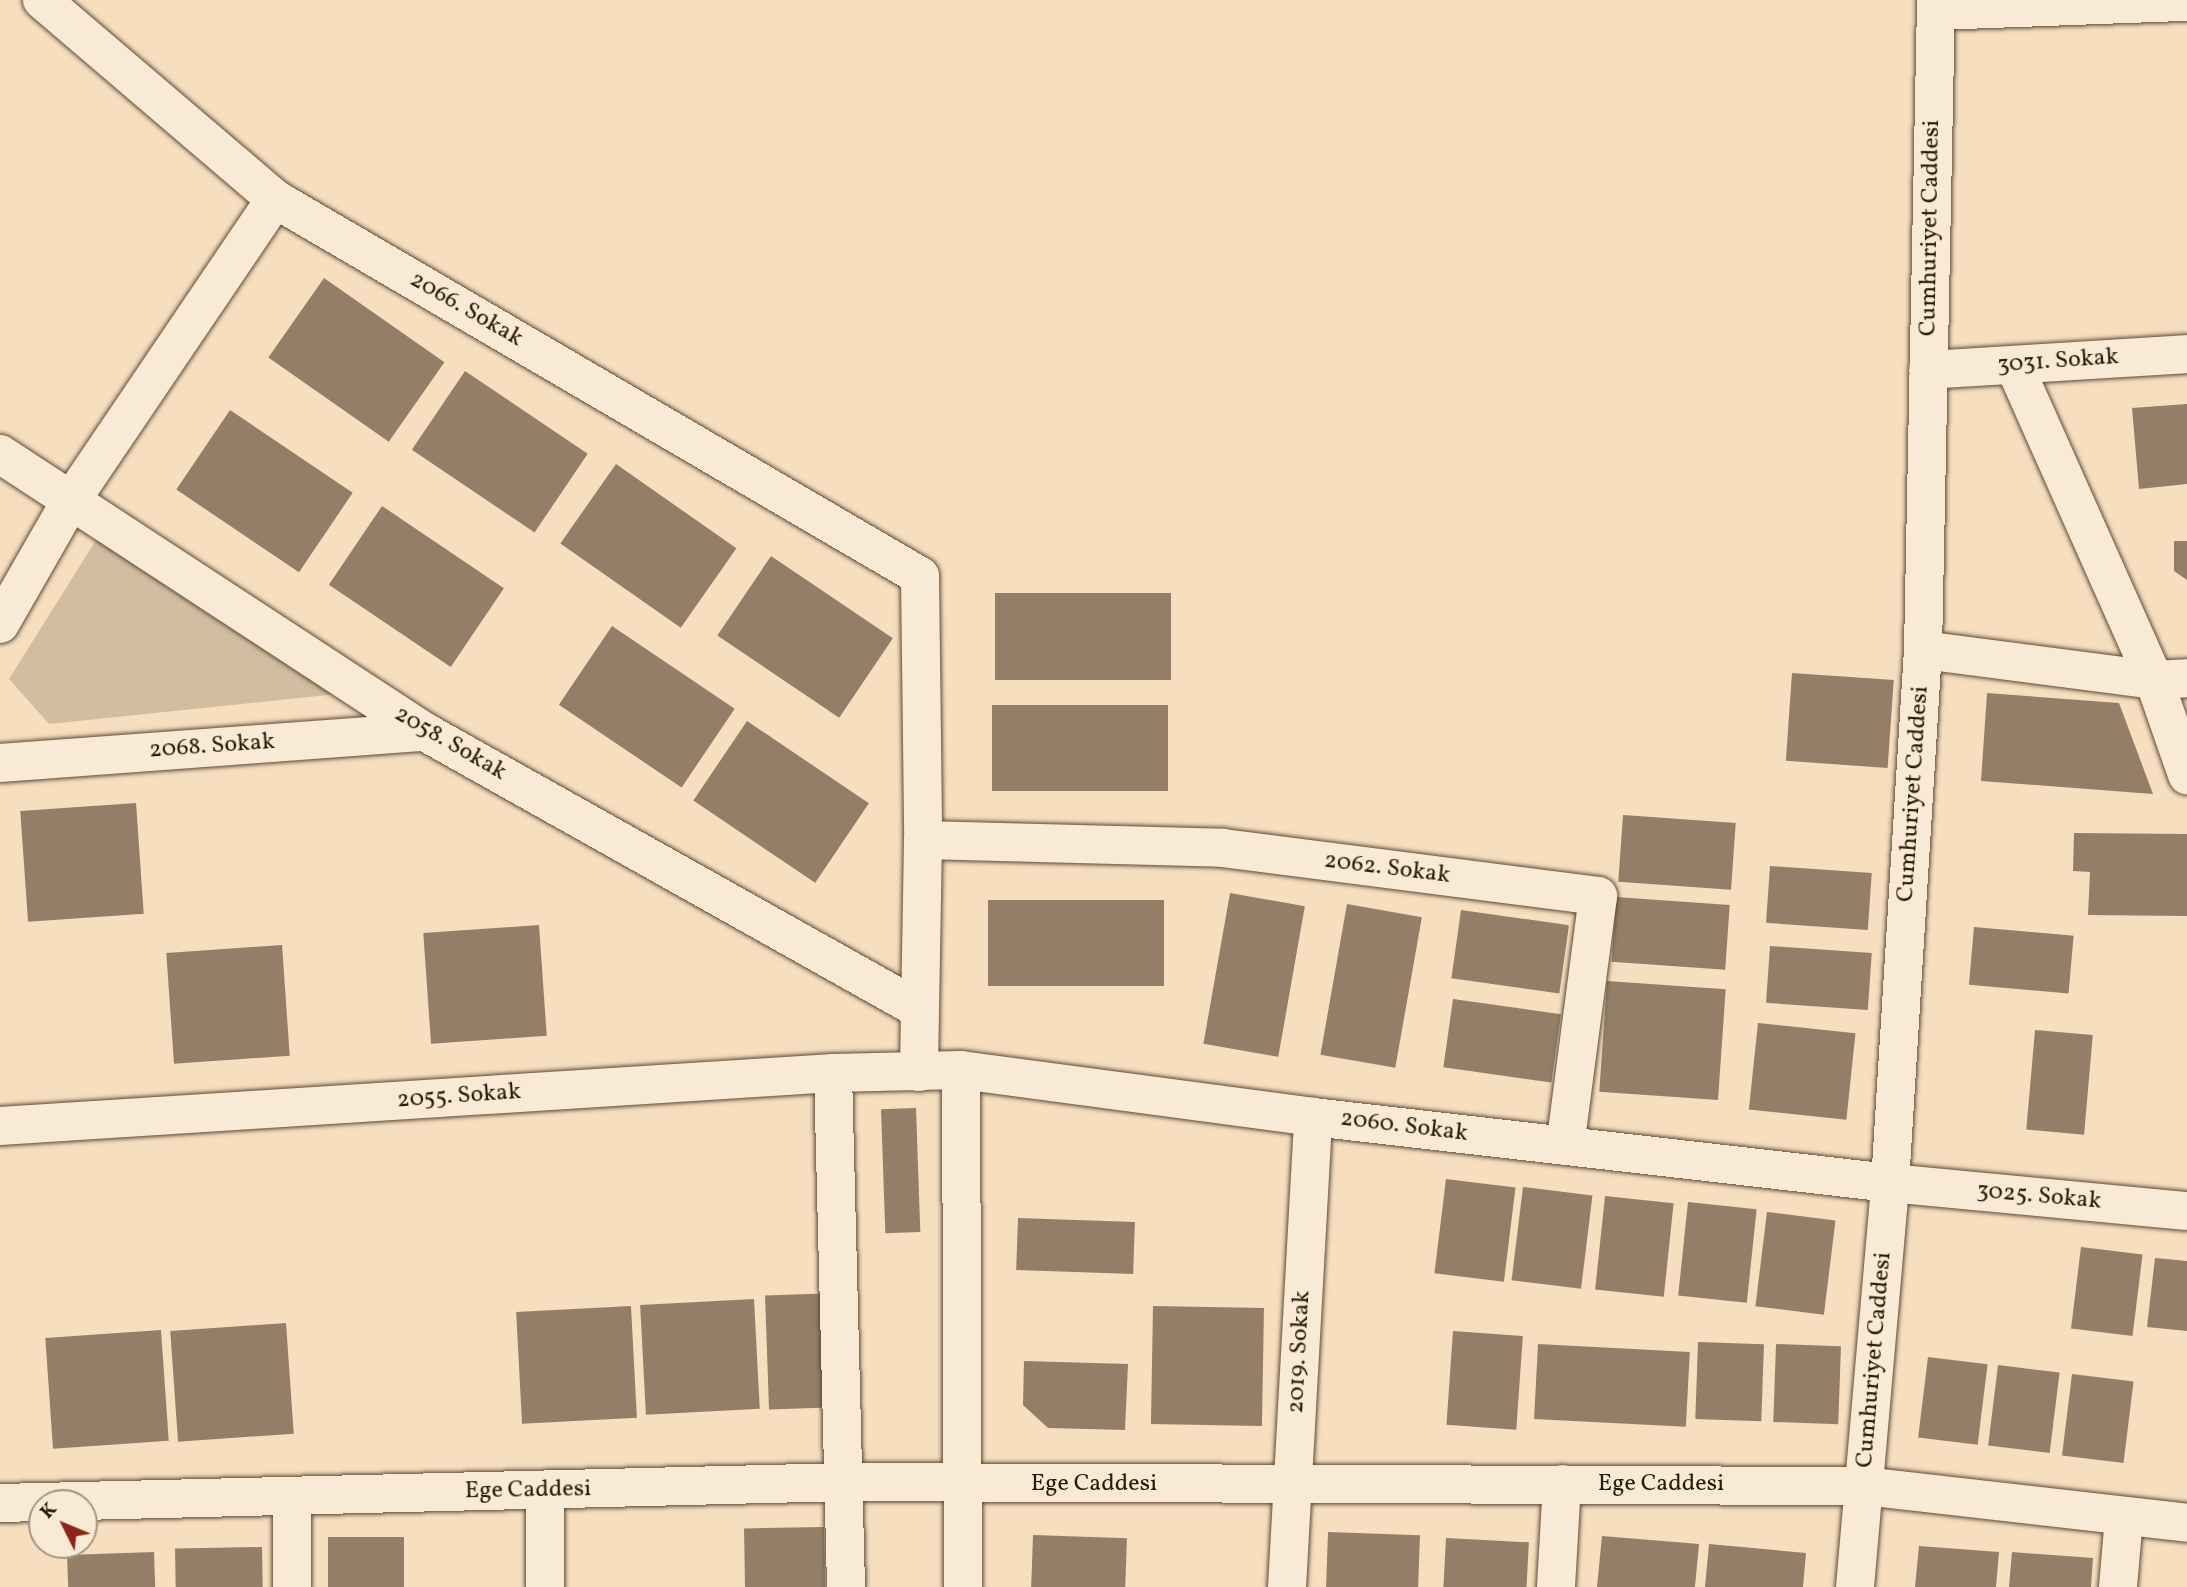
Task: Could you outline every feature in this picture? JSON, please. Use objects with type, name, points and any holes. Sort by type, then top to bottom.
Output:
[{"type":"street","name":"2066. Sokak","points":[[42,0],[275,199],[920,576],[923,840]]},
{"type":"street","points":[[1936,6],[2187,2]]},
{"type":"street","name":"Cumhuriyet Caddesi","points":[[1855,1587],[1890,1183],[1923,650],[1936,6]]},
{"type":"street","points":[[0,624],[70,502],[275,199]]},
{"type":"street","name":"3031. Sokak","points":[[1928,370],[2187,354]]},
{"type":"street","points":[[2014,365],[2171,679],[2187,775]]},
{"type":"street","name":"2058. Sokak","points":[[0,454],[425,732],[917,1008]]},
{"type":"street","points":[[1923,650],[2171,679]]},
{"type":"street","name":"2068. Sokak","points":[[0,763],[425,732]]},
{"type":"street","points":[[919,1072],[917,1008],[923,840]]},
{"type":"street","name":"2062. Sokak","points":[[923,840],[1223,848],[1598,896],[1565,1146]]},
{"type":"street","points":[[961,1070],[962,1587]]},
{"type":"street","name":"2060. Sokak","points":[[919,1072],[961,1070],[1313,1117],[1890,1183]]},
{"type":"street","name":"2055. Sokak","points":[[0,1126],[833,1073],[919,1072]]},
{"type":"street","points":[[833,1073],[846,1482],[846,1587]]},
{"type":"street","name":"2019. Sokak","points":[[1287,1587],[1313,1117]]},
{"type":"street","name":"3025. Sokak","points":[[1890,1183],[2187,1211]]},
{"type":"street","name":"Ege Caddesi","points":[[0,1503],[846,1482],[1292,1486],[1864,1486],[2187,1523]]},
{"type":"street","points":[[1556,1587],[1562,1484]]},
{"type":"street","points":[[545,1491],[545,1587]]},
{"type":"street","points":[[292,1497],[292,1587]]},
{"type":"street","points":[[2118,1587],[2124,1517]]},
{"type":"shaded area","points":[[98,537],[337,694],[49,724],[9,679]]},
{"type":"building","points":[[324,278],[444,362],[389,442],[268,357]]},
{"type":"building","points":[[465,371],[588,454],[535,533],[412,450]]},
{"type":"building","points":[[2187,404],[2187,484],[2139,489],[2132,408]]},
{"type":"building","points":[[230,410],[353,493],[299,572],[176,490]]},
{"type":"building","points":[[616,464],[736,548],[681,628],[560,543]]},
{"type":"building","points":[[382,506],[504,588],[451,667],[329,585]]},
{"type":"building","points":[[2174,541],[2187,541],[2187,580],[2174,571]]},
{"type":"building","points":[[771,556],[893,638],[839,718],[717,636]]},
{"type":"building","points":[[995,593],[1171,593],[1171,680],[995,680]]},
{"type":"building","points":[[612,626],[735,709],[682,788],[559,705]]},
{"type":"building","points":[[1792,673],[1894,680],[1888,768],[1786,761]]},
{"type":"building","points":[[1987,693],[2119,703],[2153,794],[1981,781]]},
{"type":"building","points":[[992,705],[1168,705],[1168,791],[992,791]]},
{"type":"building","points":[[747,721],[869,803],[815,883],[693,801]]},
{"type":"building","points":[[136,803],[144,914],[28,922],[20,811]]},
{"type":"building","points":[[1623,815],[1736,823],[1731,890],[1618,882]]},
{"type":"building","points":[[2074,833],[2187,834],[2187,916],[2088,915],[2090,872],[2073,871]]},
{"type":"building","points":[[1770,866],[1872,873],[1868,930],[1766,923]]},
{"type":"building","points":[[1230,893],[1305,906],[1278,1057],[1203,1044]]},
{"type":"building","points":[[1616,897],[1730,905],[1725,970],[1611,962]]},
{"type":"building","points":[[988,900],[1164,900],[1164,986],[988,986]]},
{"type":"building","points":[[1347,904],[1422,917],[1395,1068],[1320,1055]]},
{"type":"building","points":[[1461,910],[1569,925],[1559,993],[1451,978]]},
{"type":"building","points":[[539,925],[547,1036],[431,1044],[423,933]]},
{"type":"building","points":[[1974,927],[2074,936],[2069,993],[1969,985]]},
{"type":"building","points":[[282,945],[290,1056],[174,1064],[166,953]]},
{"type":"building","points":[[1770,946],[1872,953],[1868,1010],[1766,1003]]},
{"type":"building","points":[[1607,981],[1726,989],[1718,1100],[1599,1092]]},
{"type":"building","points":[[1453,999],[1561,1014],[1551,1082],[1443,1067]]},
{"type":"building","points":[[1758,1023],[1855,1033],[1846,1120],[1749,1110]]},
{"type":"building","points":[[2035,1030],[2093,1035],[2084,1135],[2026,1130]]},
{"type":"building","points":[[916,1108],[920,1232],[885,1233],[881,1109]]},
{"type":"building","points":[[1446,1179],[1515,1188],[1504,1282],[1434,1273]]},
{"type":"building","points":[[1523,1187],[1592,1196],[1581,1289],[1512,1280]]},
{"type":"building","points":[[1605,1196],[1674,1203],[1664,1297],[1595,1289]]},
{"type":"building","points":[[1688,1202],[1757,1209],[1747,1303],[1678,1295]]},
{"type":"building","points":[[1767,1212],[1835,1220],[1824,1315],[1755,1306]]},
{"type":"building","points":[[1018,1218],[1135,1222],[1133,1274],[1016,1270]]},
{"type":"building","points":[[2081,1247],[2143,1255],[2133,1336],[2071,1328]]},
{"type":"building","points":[[2155,1258],[2187,1261],[2187,1331],[2147,1327]]},
{"type":"building","points":[[839,1293],[843,1407],[769,1410],[765,1296]]},
{"type":"building","points":[[754,1299],[760,1409],[646,1415],[640,1305]]},
{"type":"building","points":[[631,1306],[637,1418],[522,1424],[516,1312]]},
{"type":"building","points":[[1153,1306],[1264,1308],[1262,1426],[1151,1424]]},
{"type":"building","points":[[286,1323],[294,1434],[178,1442],[170,1331]]},
{"type":"building","points":[[161,1330],[169,1441],[53,1449],[45,1338]]},
{"type":"building","points":[[1453,1331],[1523,1336],[1516,1430],[1446,1425]]},
{"type":"building","points":[[1698,1342],[1764,1344],[1761,1421],[1695,1419]]},
{"type":"building","points":[[1538,1344],[1690,1352],[1686,1427],[1534,1419]]},
{"type":"building","points":[[1776,1344],[1841,1346],[1838,1424],[1773,1422]]},
{"type":"building","points":[[1928,1357],[1988,1364],[1978,1445],[1918,1437]]},
{"type":"building","points":[[1024,1361],[1128,1364],[1125,1430],[1048,1428],[1023,1405]]},
{"type":"building","points":[[1998,1365],[2060,1373],[2050,1453],[1988,1445]]},
{"type":"building","points":[[2072,1374],[2134,1382],[2124,1463],[2062,1455]]},
{"type":"building","points":[[824,1527],[825,1587],[745,1587],[744,1528]]},
{"type":"building","points":[[1328,1532],[1420,1535],[1418,1587],[1326,1587]]},
{"type":"building","points":[[1033,1535],[1127,1538],[1125,1587],[1031,1587]]},
{"type":"building","points":[[1602,1536],[1699,1544],[1695,1587],[1597,1587]]},
{"type":"building","points":[[328,1537],[404,1537],[404,1587],[328,1587]]},
{"type":"building","points":[[1446,1538],[1529,1542],[1527,1587],[1443,1587]]},
{"type":"building","points":[[1709,1544],[1806,1553],[1803,1587],[1705,1587]]},
{"type":"building","points":[[1919,1546],[1999,1552],[1996,1587],[1915,1587]]},
{"type":"building","points":[[262,1547],[263,1587],[176,1587],[175,1549]]},
{"type":"building","points":[[154,1552],[155,1587],[68,1587],[67,1559],[98,1559],[98,1554]]},
{"type":"building","points":[[2012,1552],[2093,1558],[2091,1587],[2009,1587]]}]
